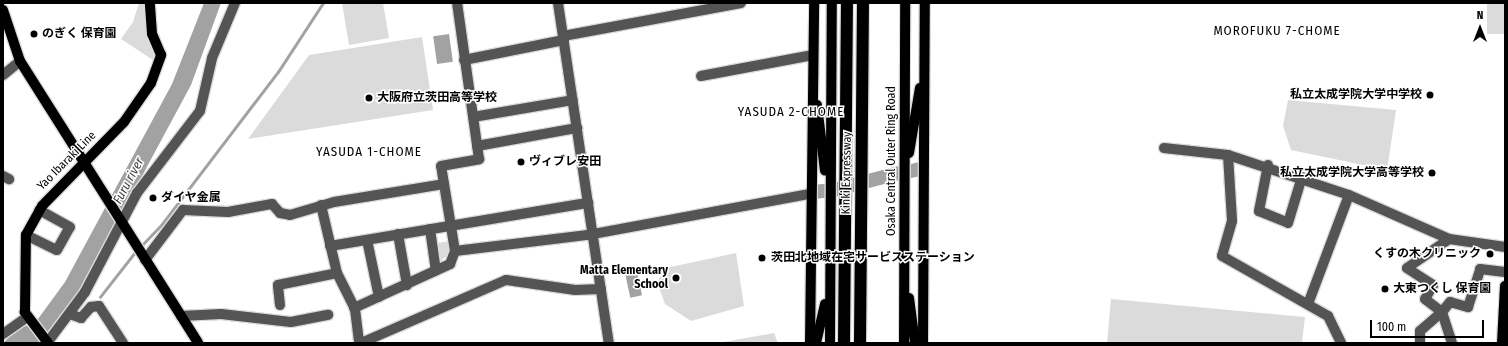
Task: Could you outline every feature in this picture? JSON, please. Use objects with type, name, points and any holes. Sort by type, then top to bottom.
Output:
[{"type":"highway","name":"Kinki Expressway","points":[[844,343],[847,3]]},
{"type":"highway","name":"Kinki Expressway","points":[[860,343],[863,3]]},
{"type":"highway","points":[[862,97],[868,3]]},
{"type":"main road","name":"Yao Ibaraki Line","points":[[29,321],[26,235],[39,210],[124,122],[151,83],[161,56],[152,34],[150,3]]},
{"type":"main road","points":[[810,343],[810,194],[814,3]]},
{"type":"main road","points":[[830,343],[832,3]]},
{"type":"main road","name":"Osaka Central Outer Ring Road","points":[[904,343],[906,168],[905,3]]},
{"type":"main road","points":[[923,343],[925,3]]},
{"type":"main road","points":[[3,10],[20,61],[198,343]]},
{"type":"main road","points":[[813,55],[830,240],[824,308],[816,343]]},
{"type":"main road","points":[[906,168],[925,63]]},
{"type":"main road","points":[[905,273],[915,343]]},
{"type":"main road","points":[[1502,343],[1505,286]]},
{"type":"main road","points":[[29,321],[47,342]]},
{"type":"street","points":[[47,342],[70,314],[143,184],[200,111],[212,58],[235,3]]},
{"type":"street","points":[[354,308],[450,264],[455,251],[441,166],[479,159],[457,3]]},
{"type":"street","points":[[558,3],[609,343]]},
{"type":"street","points":[[464,60],[563,38],[741,3]]},
{"type":"street","points":[[701,76],[813,55]]},
{"type":"street","points":[[3,75],[20,61]]},
{"type":"street","points":[[473,117],[573,100]]},
{"type":"street","points":[[477,146],[577,128]]},
{"type":"street","points":[[1164,148],[1228,154],[1268,165],[1349,195],[1449,240],[1505,247]]},
{"type":"street","points":[[1228,154],[1232,221],[1222,256],[1328,316],[1341,343]]},
{"type":"street","points":[[1268,165],[1259,211],[1288,223],[1302,177]]},
{"type":"street","points":[[144,258],[183,210],[228,212],[272,204],[280,213],[287,215],[321,205],[444,184]]},
{"type":"street","points":[[455,251],[593,233],[810,194]]},
{"type":"street","points":[[1308,304],[1349,195]]},
{"type":"street","points":[[330,246],[588,203]]},
{"type":"street","points":[[321,205],[337,274],[354,308],[360,343],[506,280],[575,290],[601,289]]},
{"type":"street","points":[[26,235],[57,250],[70,227],[39,210]]},
{"type":"street","points":[[430,229],[436,271]]},
{"type":"street","points":[[398,234],[407,285]]},
{"type":"street","points":[[367,240],[379,297]]},
{"type":"street","points":[[1449,240],[1406,268],[1433,285],[1425,299],[1442,312],[1452,343]]},
{"type":"street","points":[[1420,343],[1420,331],[1442,312],[1450,302],[1468,307],[1480,269],[1505,272]]},
{"type":"street","points":[[280,304],[278,285],[337,274]]},
{"type":"street","points":[[70,314],[81,318],[91,307],[99,306],[123,343]]},
{"type":"street","points":[[181,316],[221,314],[290,322],[328,315]]},
{"type":"street","points":[[5,328],[29,321]]},
{"type":"shaded area","points":[[139,3],[146,3],[156,62],[121,39],[133,22]]},
{"type":"shaded area","points":[[342,3],[383,3],[389,38],[349,45]]},
{"type":"shaded area","points":[[1487,3],[1504,3],[1504,34],[1487,34]]},
{"type":"shaded area","points":[[422,37],[433,110],[248,139],[309,55]]},
{"type":"shaded area","points":[[1288,100],[1396,110],[1387,170],[1291,150],[1283,126]]},
{"type":"shaded area","points":[[451,241],[449,262],[445,257],[440,262],[436,243]]},
{"type":"shaded area","points":[[736,253],[744,306],[691,321],[665,304],[657,282],[666,268]]},
{"type":"shaded area","points":[[1111,299],[1305,317],[1302,343],[1107,343]]},
{"type":"shaded area","points":[[774,333],[778,343],[718,343]]},
{"type":"water","name":"Furu river","points":[[204,3],[221,3],[191,85],[79,293],[40,343],[3,343],[23,324],[29,327],[35,323],[65,282],[172,84]]},
{"type":"water","points":[[449,34],[453,62],[437,64],[433,36]]},
{"type":"water","points":[[636,267],[642,295],[630,298],[624,269]]},
{"type":"waterway","points":[[140,247],[162,224],[278,72],[323,3]]},
{"type":"waterway","points":[[911,171],[920,169]]},
{"type":"waterway","points":[[834,190],[899,173]]},
{"type":"waterway","points":[[814,192],[823,191]]},
{"type":"waterway","points":[[100,297],[136,251]]},
{"type":"place","name":"のぎく 保育園","points":[[34,34]]},
{"type":"place","name":"私立太成学院大学中学校","points":[[1430,95]]},
{"type":"place","name":"大阪府立茨田高等学校","points":[[369,98]]},
{"type":"place","name":"ヴィブレ安田","points":[[521,162]]},
{"type":"place","name":"私立太成学院大学高等学校","points":[[1432,173]]},
{"type":"place","name":"ダイヤ金属","points":[[153,198]]},
{"type":"place","name":"くすの木クリニック","points":[[1490,254]]},
{"type":"place","name":"茨田北地域在宅サービスステーション","points":[[762,258]]},
{"type":"place","name":"Matta Elementary School","points":[[676,278]]},
{"type":"place","name":"大東つくし 保育園","points":[[1385,289]]},
{"type":"district","name":"MOROFUKU 7-CHOME","points":[[1277,31]]},
{"type":"district","name":"YASUDA 2-CHOME","points":[[791,112]]},
{"type":"district","name":"YASUDA 1-CHOME","points":[[369,152]]}]
